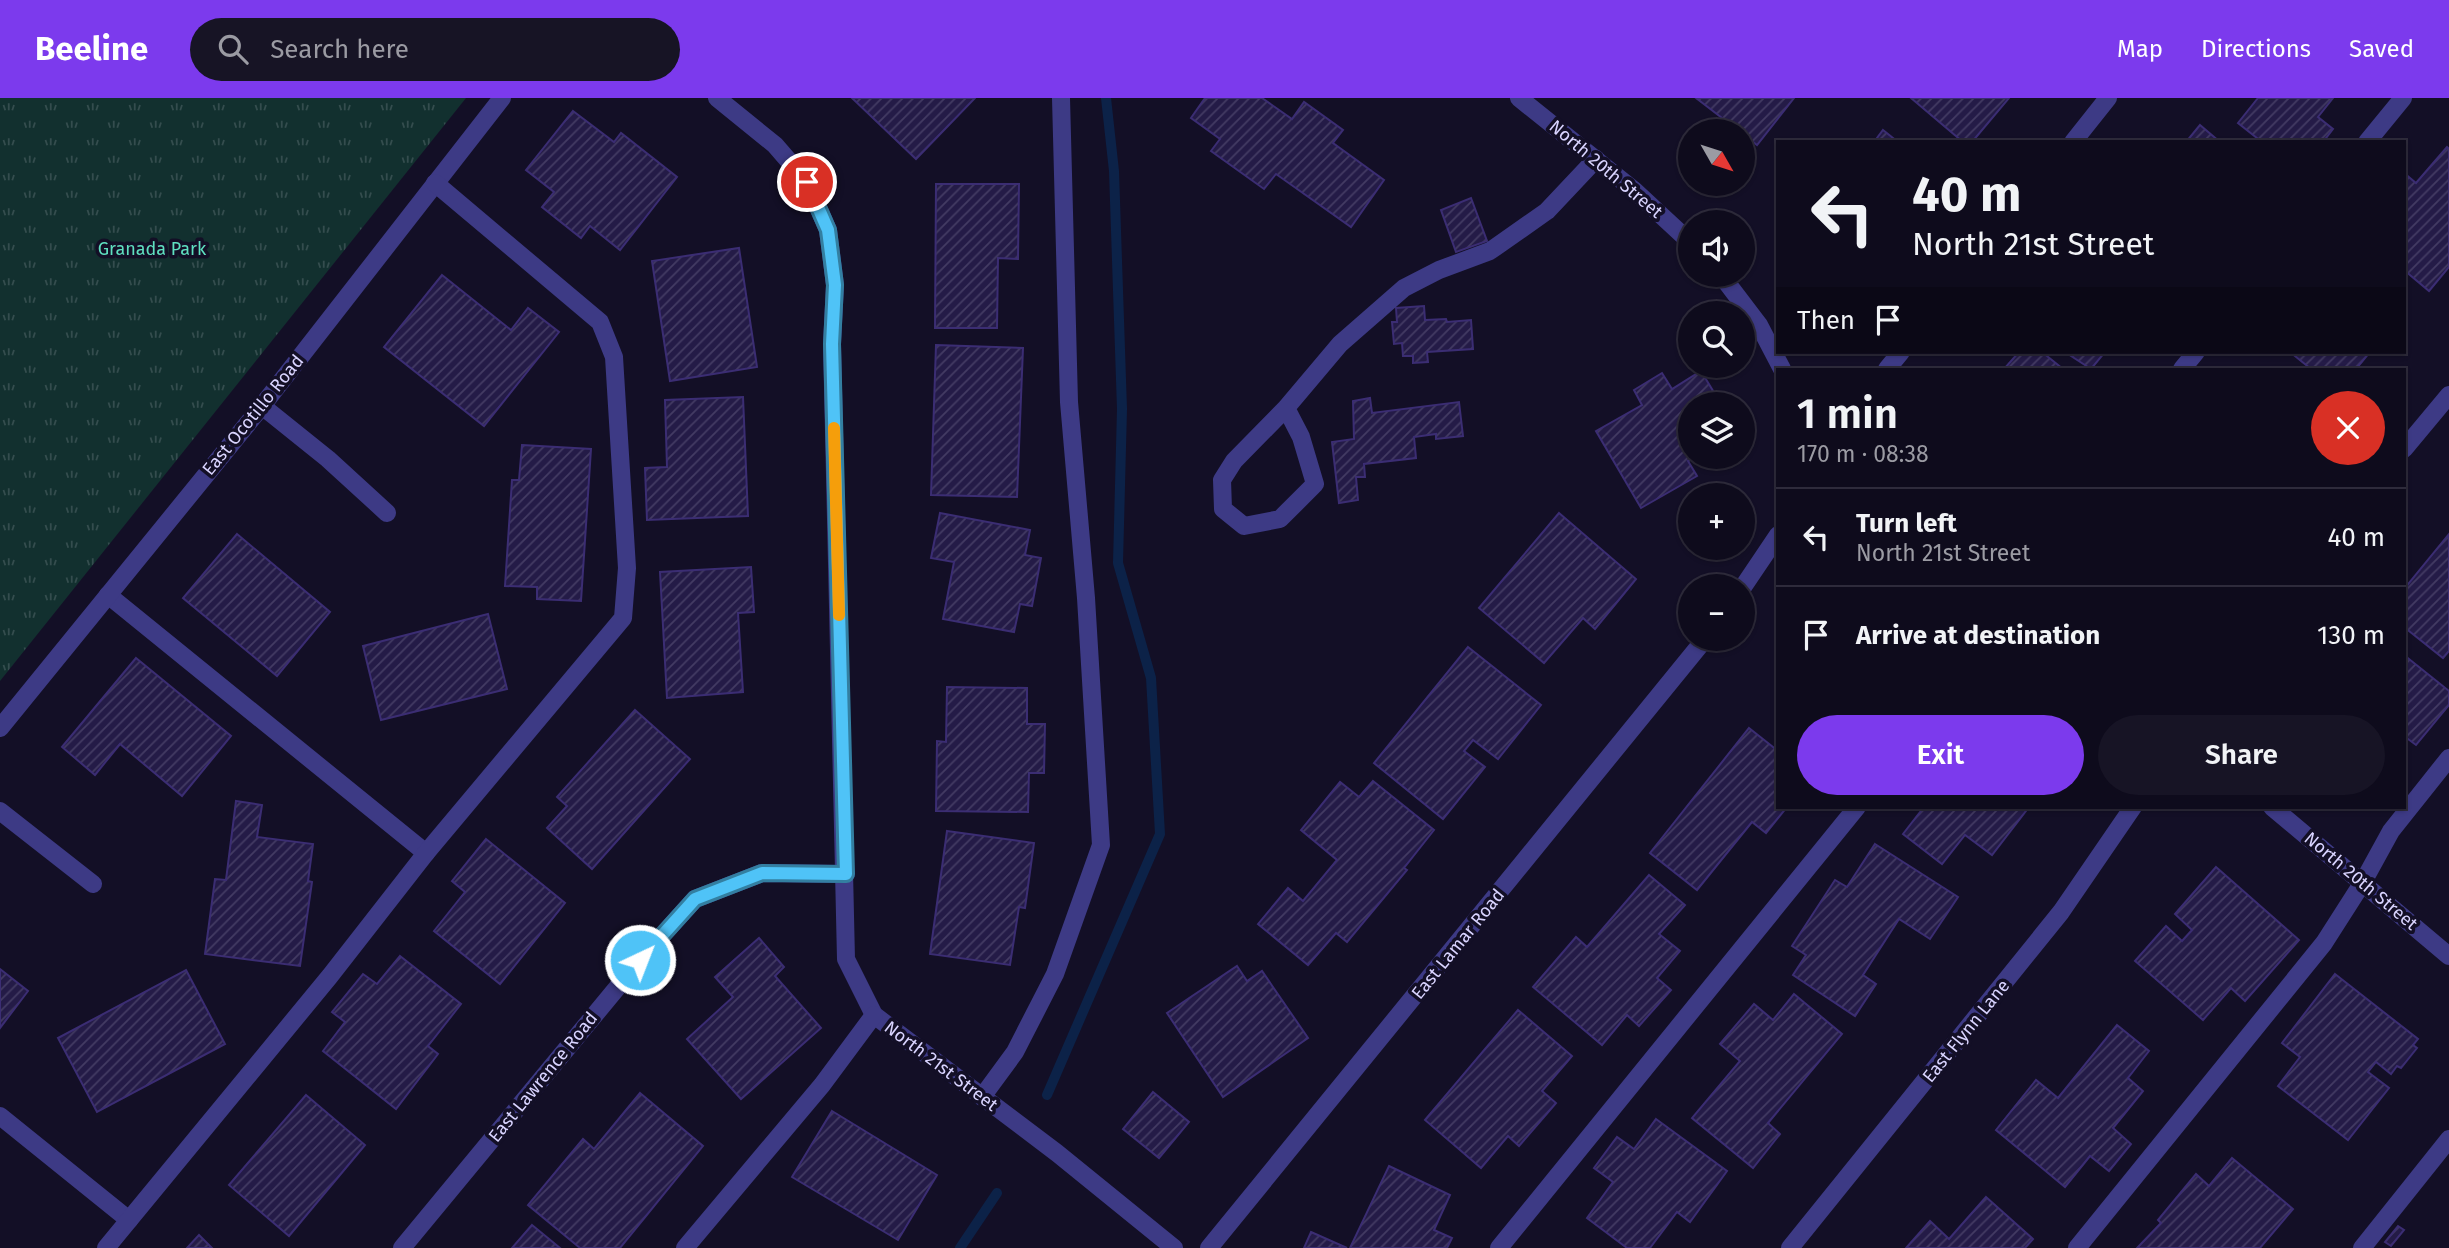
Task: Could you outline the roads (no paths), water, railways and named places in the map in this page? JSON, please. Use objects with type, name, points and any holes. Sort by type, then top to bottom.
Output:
[{"type":"street","name":"East Ocotillo Road","points":[[0,728],[262,405],[502,98]]},
{"type":"street","name":"North 21st Street","points":[[717,98],[775,145],[807,182],[828,230],[835,285],[832,344],[846,959],[874,1014],[1057,1153],[1174,1248]]},
{"type":"street","points":[[982,1097],[1015,1052],[1055,974],[1101,845],[1086,598],[1069,402],[1061,98]]},
{"type":"street","name":"North 20th Street","points":[[1519,98],[1635,191],[1678,231]]},
{"type":"street","points":[[2075,140],[2108,98]]},
{"type":"street","points":[[2369,140],[2403,98]]},
{"type":"street","points":[[1286,408],[1301,437],[1315,484],[1280,519],[1244,526],[1223,509],[1222,480],[1234,461],[1286,408],[1340,344],[1404,288],[1439,270],[1490,251],[1547,211],[1596,159]]},
{"type":"street","points":[[106,1248],[330,976],[426,853],[623,618],[627,568],[614,357],[600,322],[435,183]]},
{"type":"street","points":[[1730,287],[1759,325],[1781,368]]},
{"type":"street","points":[[1887,368],[1899,354]]},
{"type":"street","points":[[2183,368],[2194,354]]},
{"type":"street","points":[[2406,447],[2449,395]]},
{"type":"street","points":[[262,405],[328,459],[387,513]]},
{"type":"street","points":[[1752,574],[1776,538]]},
{"type":"street","points":[[108,594],[426,853]]},
{"type":"street","name":"East Lamar Road","points":[[1209,1248],[1695,651]]},
{"type":"street","points":[[2077,1248],[2323,943],[2363,882],[2391,831],[2449,758]]},
{"type":"street","points":[[1499,1248],[1855,809]]},
{"type":"street","name":"East Flynn Lane","points":[[1790,1248],[2062,912],[2132,809]]},
{"type":"street","name":"North 20th Street","points":[[2274,809],[2449,956]]},
{"type":"street","points":[[0,811],[93,884]]},
{"type":"street","name":"East Lawrence Road","points":[[402,1248],[640,960],[695,899],[762,873],[846,874]]},
{"type":"street","points":[[685,1248],[822,1085],[874,1014]]},
{"type":"street","points":[[0,1116],[129,1220]]},
{"type":"street","points":[[2362,1248],[2449,1139]]},
{"type":"waterway","points":[[1047,1095],[1160,834],[1151,678],[1118,563],[1122,409],[1114,171],[1106,98]]},
{"type":"waterway","points":[[960,1248],[997,1193]]},
{"type":"park label","name":"Granada Park","points":[[152,249]]}]
